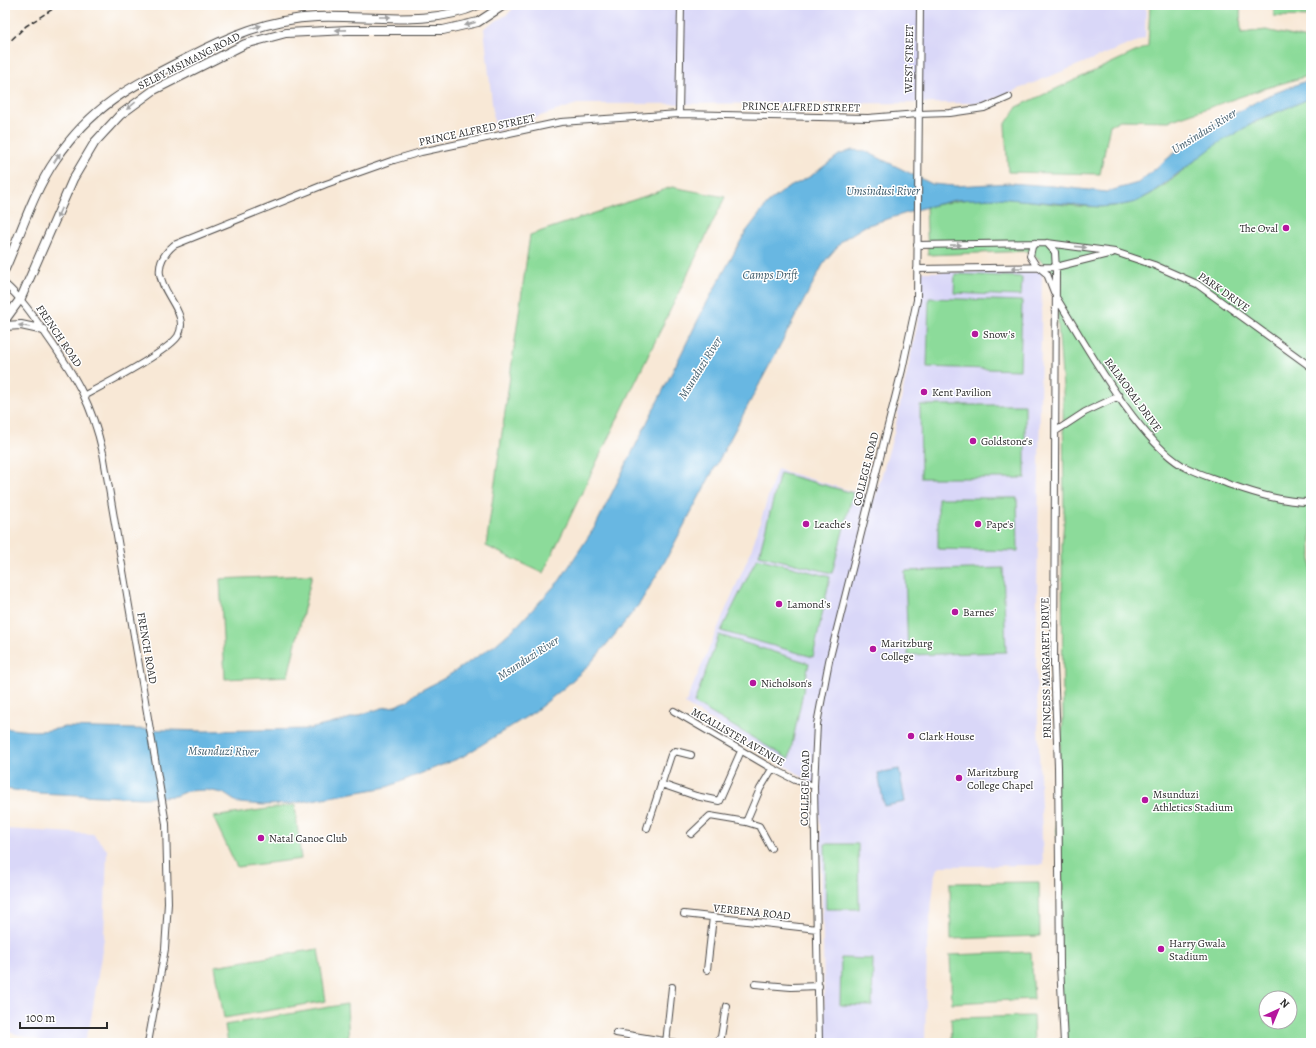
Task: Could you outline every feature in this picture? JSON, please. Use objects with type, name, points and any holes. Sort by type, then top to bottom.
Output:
[{"type":"main road","name":"SELBY MSIMANG ROAD","points":[[5,269],[43,180],[66,144],[99,110],[123,91],[139,82],[233,35],[277,22],[316,17],[429,17],[444,15],[478,5]]},
{"type":"main road","name":"SELBY MSIMANG ROAD","points":[[5,320],[21,298],[83,161],[106,128],[134,103],[154,90],[245,44],[273,36],[314,30],[443,30],[478,22],[504,5]]},
{"type":"main road","points":[[5,326],[21,325],[44,330]]},
{"type":"street","points":[[680,114],[681,5]]},
{"type":"street","name":"WEST STREET","points":[[918,114],[920,5]]},
{"type":"street","name":"PRINCE ALFRED STREET","points":[[85,396],[163,350],[178,336],[180,319],[166,290],[159,269],[159,264],[166,253],[178,242],[326,184],[421,152],[561,122],[680,114],[868,118],[967,112],[984,108],[1009,97]]},
{"type":"street","name":"COLLEGE ROAD","points":[[820,1043],[814,786],[817,724],[824,686],[855,552],[902,370],[917,300],[918,114]]},
{"type":"street","points":[[1035,243],[1032,247],[1030,256],[1035,264],[1040,268]]},
{"type":"street","points":[[1047,243],[1055,252],[1056,267]]},
{"type":"street","name":"PARK DRIVE","points":[[917,245],[1047,243],[1115,252],[1154,265],[1197,284],[1311,367]]},
{"type":"street","points":[[917,269],[1056,267],[1115,252]]},
{"type":"street","name":"PRINCESS MARGARET DRIVE","points":[[1056,267],[1054,665],[1058,767],[1060,950],[1064,1043]]},
{"type":"street","name":"PRINCESS MARGARET DRIVE","points":[[1040,268],[1047,274],[1055,294]]},
{"type":"street","name":"FRENCH ROAD","points":[[5,284],[21,298],[66,363],[85,396],[98,432],[103,453],[166,824],[168,903],[165,950],[148,1043]]},
{"type":"street","name":"BALMORAL DRIVE","points":[[1055,294],[1119,396],[1154,441],[1183,466],[1264,496],[1290,501],[1311,502]]},
{"type":"street","points":[[1056,431],[1085,412],[1119,396]]},
{"type":"street","name":"MCALLISTER AVENUE","points":[[674,712],[772,769],[795,780],[814,786]]},
{"type":"street","points":[[647,828],[673,752],[679,751],[691,755]]},
{"type":"street","points":[[661,784],[696,796],[719,801],[741,751]]},
{"type":"street","points":[[746,822],[760,789],[772,769]]},
{"type":"street","points":[[691,834],[710,816],[746,822],[759,826],[771,848]]},
{"type":"street","name":"VERBENA ROAD","points":[[684,914],[817,929]]},
{"type":"street","points":[[707,970],[712,917]]},
{"type":"street","points":[[756,984],[791,987],[819,986]]},
{"type":"street","points":[[666,1042],[672,987]]},
{"type":"street","points":[[716,1043],[721,1037],[726,1006]]},
{"type":"street","points":[[616,1033],[676,1043]]},
{"type":"shaded area","points":[[516,5],[1146,5],[1145,38],[984,103],[577,104],[495,131],[484,28],[508,14]]},
{"type":"shaded area","name":"Maritzburg College","points":[[1042,271],[1036,666],[1043,865],[940,866],[935,874],[927,946],[925,1043],[825,1043],[821,844],[818,789],[797,773],[685,704],[751,551],[777,469],[875,498],[894,433],[917,326],[922,272]]},
{"type":"shaded area","points":[[5,829],[93,834],[107,850],[104,938],[90,1025],[84,1043],[48,1043],[5,1031]]},
{"type":"green space","points":[[1150,5],[1240,5],[1241,33],[1266,30],[1311,40],[1311,75],[1266,88],[1169,121],[1120,120],[1110,125],[1100,174],[1008,172],[1005,125],[1017,107],[1148,46]]},
{"type":"green space","points":[[1274,5],[1311,5],[1311,17],[1274,16]]},
{"type":"green space","points":[[1311,98],[1311,1043],[1067,1043],[1058,962],[1062,885],[1054,801],[1063,722],[1062,544],[1064,521],[1063,388],[1054,273],[1030,251],[928,255],[926,207],[979,198],[1013,199],[1092,207],[1107,207],[1135,202],[1160,188],[1218,143],[1264,118]]},
{"type":"green space","points":[[672,187],[725,197],[543,573],[486,546],[530,235]]},
{"type":"green space","points":[[955,274],[1022,277],[1021,296],[954,293]]},
{"type":"green space","name":"Snow's","points":[[929,298],[1022,301],[1020,370],[927,367]]},
{"type":"green space","name":"Goldstone's","points":[[920,405],[1025,405],[1025,478],[921,478]]},
{"type":"green space","name":"Leache's","points":[[780,473],[853,493],[832,573],[759,555]]},
{"type":"green space","name":"Pape's","points":[[938,498],[1017,498],[1018,551],[938,549]]},
{"type":"green space","name":"Lamond's","points":[[757,558],[830,577],[813,657],[721,631]]},
{"type":"green space","name":"Barnes'","points":[[1003,568],[1006,652],[908,655],[905,571]]},
{"type":"green space","points":[[312,575],[288,676],[225,679],[220,579]]},
{"type":"green space","name":"Nicholson's","points":[[719,635],[809,663],[789,759],[694,703]]},
{"type":"green space","name":"Natal Canoe Club","points":[[295,805],[301,859],[237,867],[213,817]]},
{"type":"green space","points":[[825,844],[858,844],[859,909],[826,909]]},
{"type":"green space","points":[[1039,882],[1040,936],[951,939],[950,883]]},
{"type":"green space","points":[[318,949],[326,1001],[224,1018],[215,966]]},
{"type":"green space","points":[[1031,952],[1034,999],[952,1003],[950,955]]},
{"type":"green space","points":[[841,958],[873,959],[872,1006],[840,1005]]},
{"type":"green space","points":[[347,1004],[349,1043],[228,1043],[225,1025]]},
{"type":"green space","points":[[1033,1016],[1034,1043],[952,1043],[951,1018]]},
{"type":"water","name":"Camps Drift","points":[[1311,79],[1311,98],[1260,119],[1217,144],[1152,193],[1136,202],[1100,207],[997,198],[955,200],[926,207],[865,226],[844,239],[825,261],[664,563],[640,603],[588,666],[564,688],[534,712],[462,757],[387,787],[289,804],[264,805],[238,803],[223,793],[206,790],[187,791],[175,796],[144,798],[38,793],[5,789],[5,728],[34,731],[64,727],[205,731],[309,729],[338,722],[382,708],[395,706],[407,701],[416,693],[443,679],[495,645],[518,625],[560,580],[596,525],[705,306],[745,233],[768,203],[786,189],[811,176],[839,155],[852,150],[865,151],[932,184],[955,186],[1010,183],[1106,192],[1138,183],[1196,135],[1265,97]]},
{"type":"water","points":[[899,769],[905,802],[884,806],[878,773]]},
{"type":"railway","points":[[5,46],[26,26],[59,5]]},
{"type":"place","name":"The Oval","points":[[1286,228]]},
{"type":"place","name":"Snow's","points":[[975,334]]},
{"type":"place","name":"Kent Pavilion","points":[[924,392]]},
{"type":"place","name":"Goldstone's","points":[[973,441]]},
{"type":"place","name":"Leache's","points":[[806,524]]},
{"type":"place","name":"Pape's","points":[[978,524]]},
{"type":"place","name":"Lamond's","points":[[779,604]]},
{"type":"place","name":"Barnes'","points":[[955,612]]},
{"type":"place","name":"Maritzburg College","points":[[873,649]]},
{"type":"place","name":"Nicholson's","points":[[753,683]]},
{"type":"place","name":"Clark House","points":[[911,736]]},
{"type":"place","name":"Maritzburg College Chapel","points":[[959,778]]},
{"type":"place","name":"Msunduzi Athletics Stadium","points":[[1145,800]]},
{"type":"place","name":"Natal Canoe Club","points":[[261,838]]},
{"type":"place","name":"Harry Gwala Stadium","points":[[1161,949]]},
{"type":"water label","name":"Umsindusi River","points":[[1204,131]]},
{"type":"water label","name":"Umsindusi River","points":[[883,191]]},
{"type":"water label","name":"Msunduzi River","points":[[700,368]]},
{"type":"water label","name":"Msunduzi River","points":[[528,658]]},
{"type":"water label","name":"Msunduzi River","points":[[223,751]]}]
